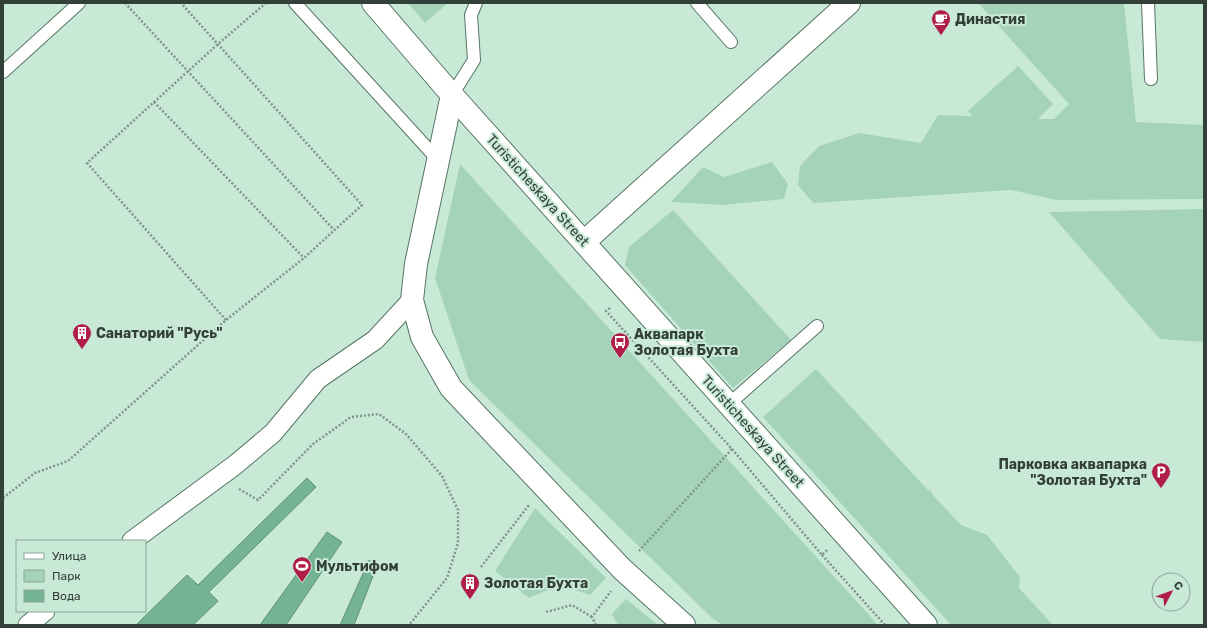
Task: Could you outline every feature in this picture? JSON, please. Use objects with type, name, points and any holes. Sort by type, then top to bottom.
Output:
[{"type":"street","name":"Turisticheskaya Street","points":[[373,3],[452,95],[926,625]]},
{"type":"street","points":[[584,242],[849,3]]},
{"type":"street","points":[[452,95],[416,264],[412,300],[422,337],[450,388],[622,569],[684,625]]},
{"type":"street","points":[[133,540],[218,478],[274,433],[318,379],[375,340],[412,300]]},
{"type":"street","points":[[28,625],[44,612]]},
{"type":"lane","points":[[3,72],[79,3]]},
{"type":"lane","points":[[295,3],[439,161]]},
{"type":"lane","points":[[452,95],[474,60],[471,15],[476,3]]},
{"type":"lane","points":[[697,3],[731,42]]},
{"type":"lane","points":[[1148,3],[1151,79]]},
{"type":"lane","points":[[729,404],[817,326]]},
{"type":"path","points":[[125,3],[334,230]]},
{"type":"path","points":[[3,498],[35,473],[68,461],[226,320],[304,258],[362,206],[181,3]]},
{"type":"path","points":[[226,320],[88,163],[218,44],[266,3]]},
{"type":"path","points":[[154,102],[304,258]]},
{"type":"path","points":[[592,617],[620,580],[622,569],[732,449],[606,311],[629,292]]},
{"type":"path","points":[[218,478],[258,500],[313,444],[351,417],[379,414],[406,434],[442,476],[458,510],[458,543],[446,578],[409,625]]},
{"type":"path","points":[[480,568],[536,496],[542,485]]},
{"type":"path","points":[[822,554],[885,625]]},
{"type":"path","points":[[546,612],[572,605],[592,617],[596,625]]},
{"type":"green space","points":[[408,3],[448,3],[425,23]]},
{"type":"green space","points":[[978,3],[1124,3],[1136,122],[1204,125],[1204,199],[1056,200],[1011,190],[813,203],[798,185],[800,166],[819,146],[859,133],[921,143],[938,115],[972,116],[968,111],[1018,66],[1053,104],[1038,119],[1054,119],[1069,104]]},
{"type":"green space","points":[[772,162],[788,184],[784,199],[722,205],[671,202],[703,167],[724,177]]},
{"type":"green space","points":[[460,164],[878,625],[723,625],[712,618],[469,380],[435,278]]},
{"type":"green space","points":[[1204,209],[1204,342],[1160,339],[1049,212]]},
{"type":"green space","points":[[673,210],[791,340],[733,388],[625,265],[629,247]]},
{"type":"green space","points":[[816,369],[961,525],[987,535],[1020,577],[1019,588],[1053,625],[951,625],[763,417]]},
{"type":"green space","points":[[535,508],[606,578],[590,595],[560,585],[529,598],[495,571]]},
{"type":"green space","points":[[626,599],[658,625],[618,625],[612,614]]},
{"type":"water","points":[[307,478],[316,487],[209,592],[218,601],[193,625],[136,625],[187,575],[198,585]]},
{"type":"water","name":"Мультифом","points":[[327,532],[342,542],[286,625],[260,625]]},
{"type":"water","points":[[369,560],[377,566],[354,625],[340,625]]},
{"type":"place","name":"Династия","points":[[941,36]]},
{"type":"place","name":"Санаторий \"Русь\"","points":[[82,350]]},
{"type":"place","name":"Аквапарк Золотая Бухта","points":[[620,359]]},
{"type":"place","name":"Парковка аквапарка \"Золотая Бухта\"","points":[[1161,489]]},
{"type":"place","name":"Мультифом","points":[[302,583]]},
{"type":"place","name":"Золотая Бухта","points":[[470,600]]}]
